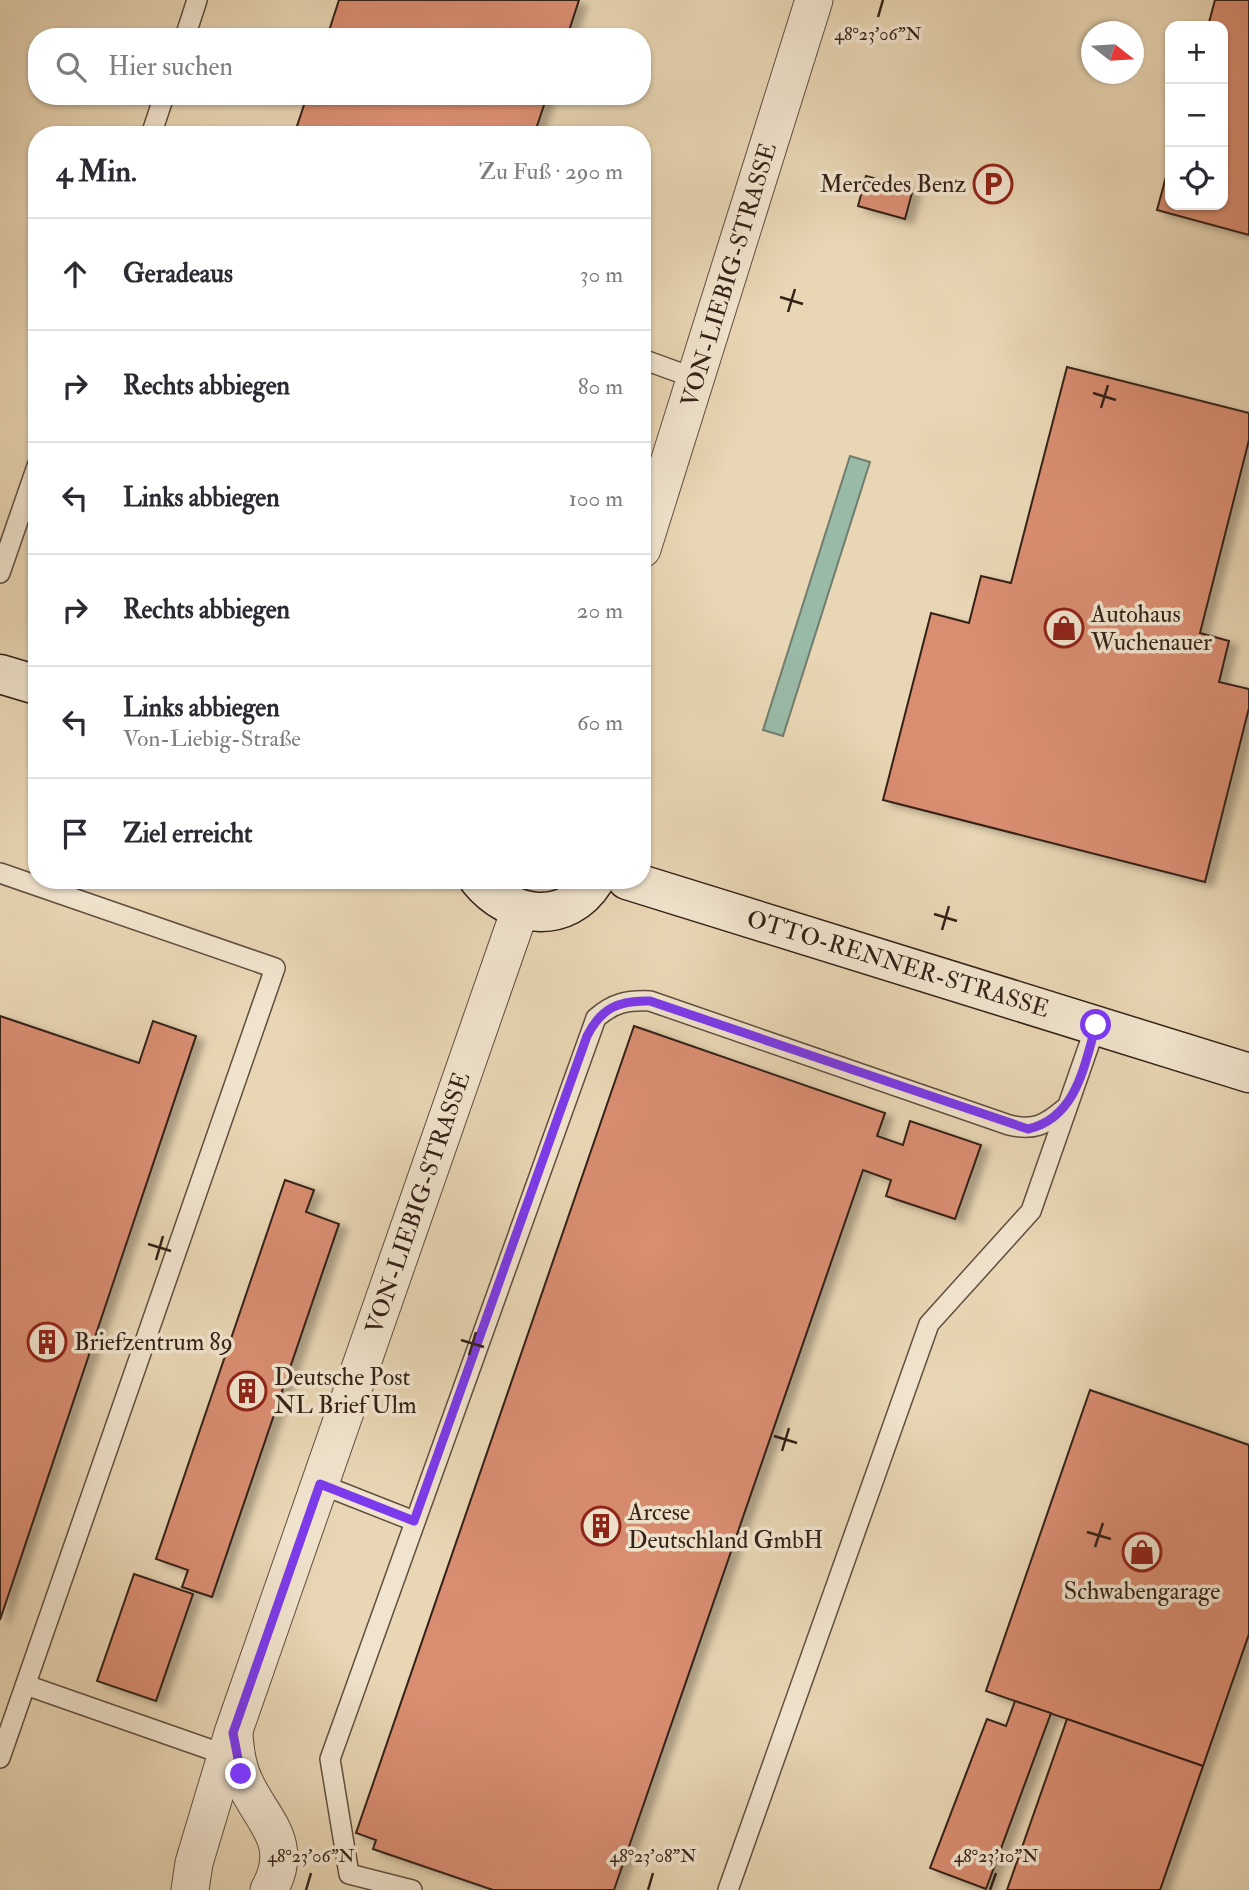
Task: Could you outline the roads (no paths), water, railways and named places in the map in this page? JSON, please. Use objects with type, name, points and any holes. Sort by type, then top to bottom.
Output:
[{"type":"street","name":"VON-LIEBIG-STRASSE","points":[[651,521],[814,0]]},
{"type":"street","points":[[0,674],[28,682]]},
{"type":"street","name":"OTTO-RENNER-STRASSE","points":[[651,887],[1249,1073]]},
{"type":"street","points":[[489,889],[504,904],[520,910],[552,911],[567,906],[588,889]]},
{"type":"street","name":"VON-LIEBIG-STRASSE","points":[[190,1890],[194,1863],[230,1744],[520,910]]},
{"type":"street","points":[[230,1744],[241,1774],[270,1821],[274,1835],[280,1861],[269,1890]]},
{"type":"lane","points":[[188,28],[197,0]]},
{"type":"lane","points":[[154,126],[161,105]]},
{"type":"lane","points":[[651,362],[697,379]]},
{"type":"lane","points":[[0,573],[28,493]]},
{"type":"lane","points":[[0,873],[28,883]]},
{"type":"lane","points":[[0,1758],[275,968],[46,889]]},
{"type":"lane","points":[[412,1890],[349,1874],[330,1759],[587,1036],[596,1018],[610,1007],[629,1000],[650,1001],[1028,1129],[1045,1125],[1065,1110]]},
{"type":"lane","points":[[728,1890],[929,1324],[1031,1211],[1065,1110],[1081,1076],[1096,1025]]},
{"type":"lane","points":[[320,1484],[414,1521]]},
{"type":"lane","points":[[26,1685],[230,1744]]},
{"type":"place","name":"Mercedes Benz","points":[[993,184]]},
{"type":"place","name":"Autohaus Wuchenauer","points":[[1064,628]]},
{"type":"place","name":"Briefzentrum 89","points":[[47,1342]]},
{"type":"place","name":"Deutsche Post NL Brief Ulm","points":[[247,1391]]},
{"type":"place","name":"Arcese Deutschland GmbH","points":[[601,1526]]},
{"type":"place","name":"Schwabengarage","points":[[1142,1552]]}]
